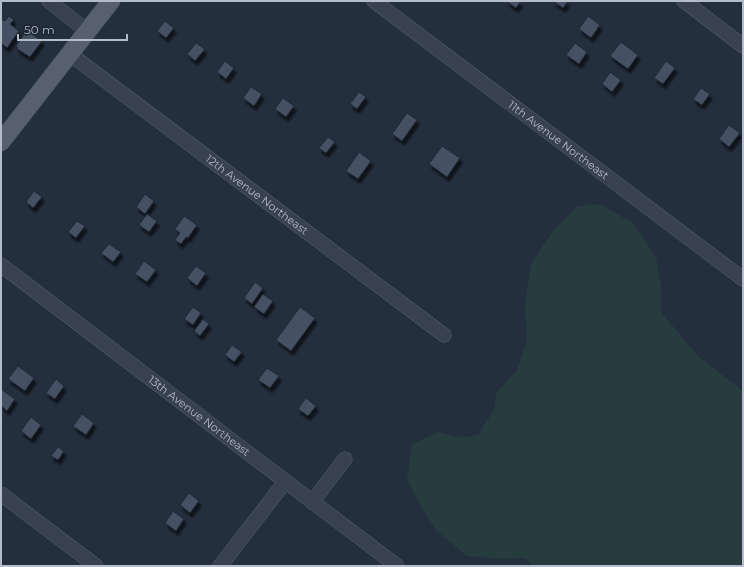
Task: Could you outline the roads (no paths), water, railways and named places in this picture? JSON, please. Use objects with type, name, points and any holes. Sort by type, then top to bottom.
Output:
[{"type":"main road","points":[[1,142],[111,1]]},
{"type":"street","points":[[48,1],[88,32]]},
{"type":"street","name":"11th Avenue Northeast","points":[[374,1],[743,279]]},
{"type":"street","points":[[684,1],[743,46]]},
{"type":"street","name":"12th Avenue Northeast","points":[[70,54],[444,335]]},
{"type":"street","name":"13th Avenue Northeast","points":[[1,265],[397,566]]},
{"type":"street","points":[[312,502],[345,459]]},
{"type":"street","points":[[220,566],[286,482]]},
{"type":"street","points":[[1,494],[96,566]]}]
